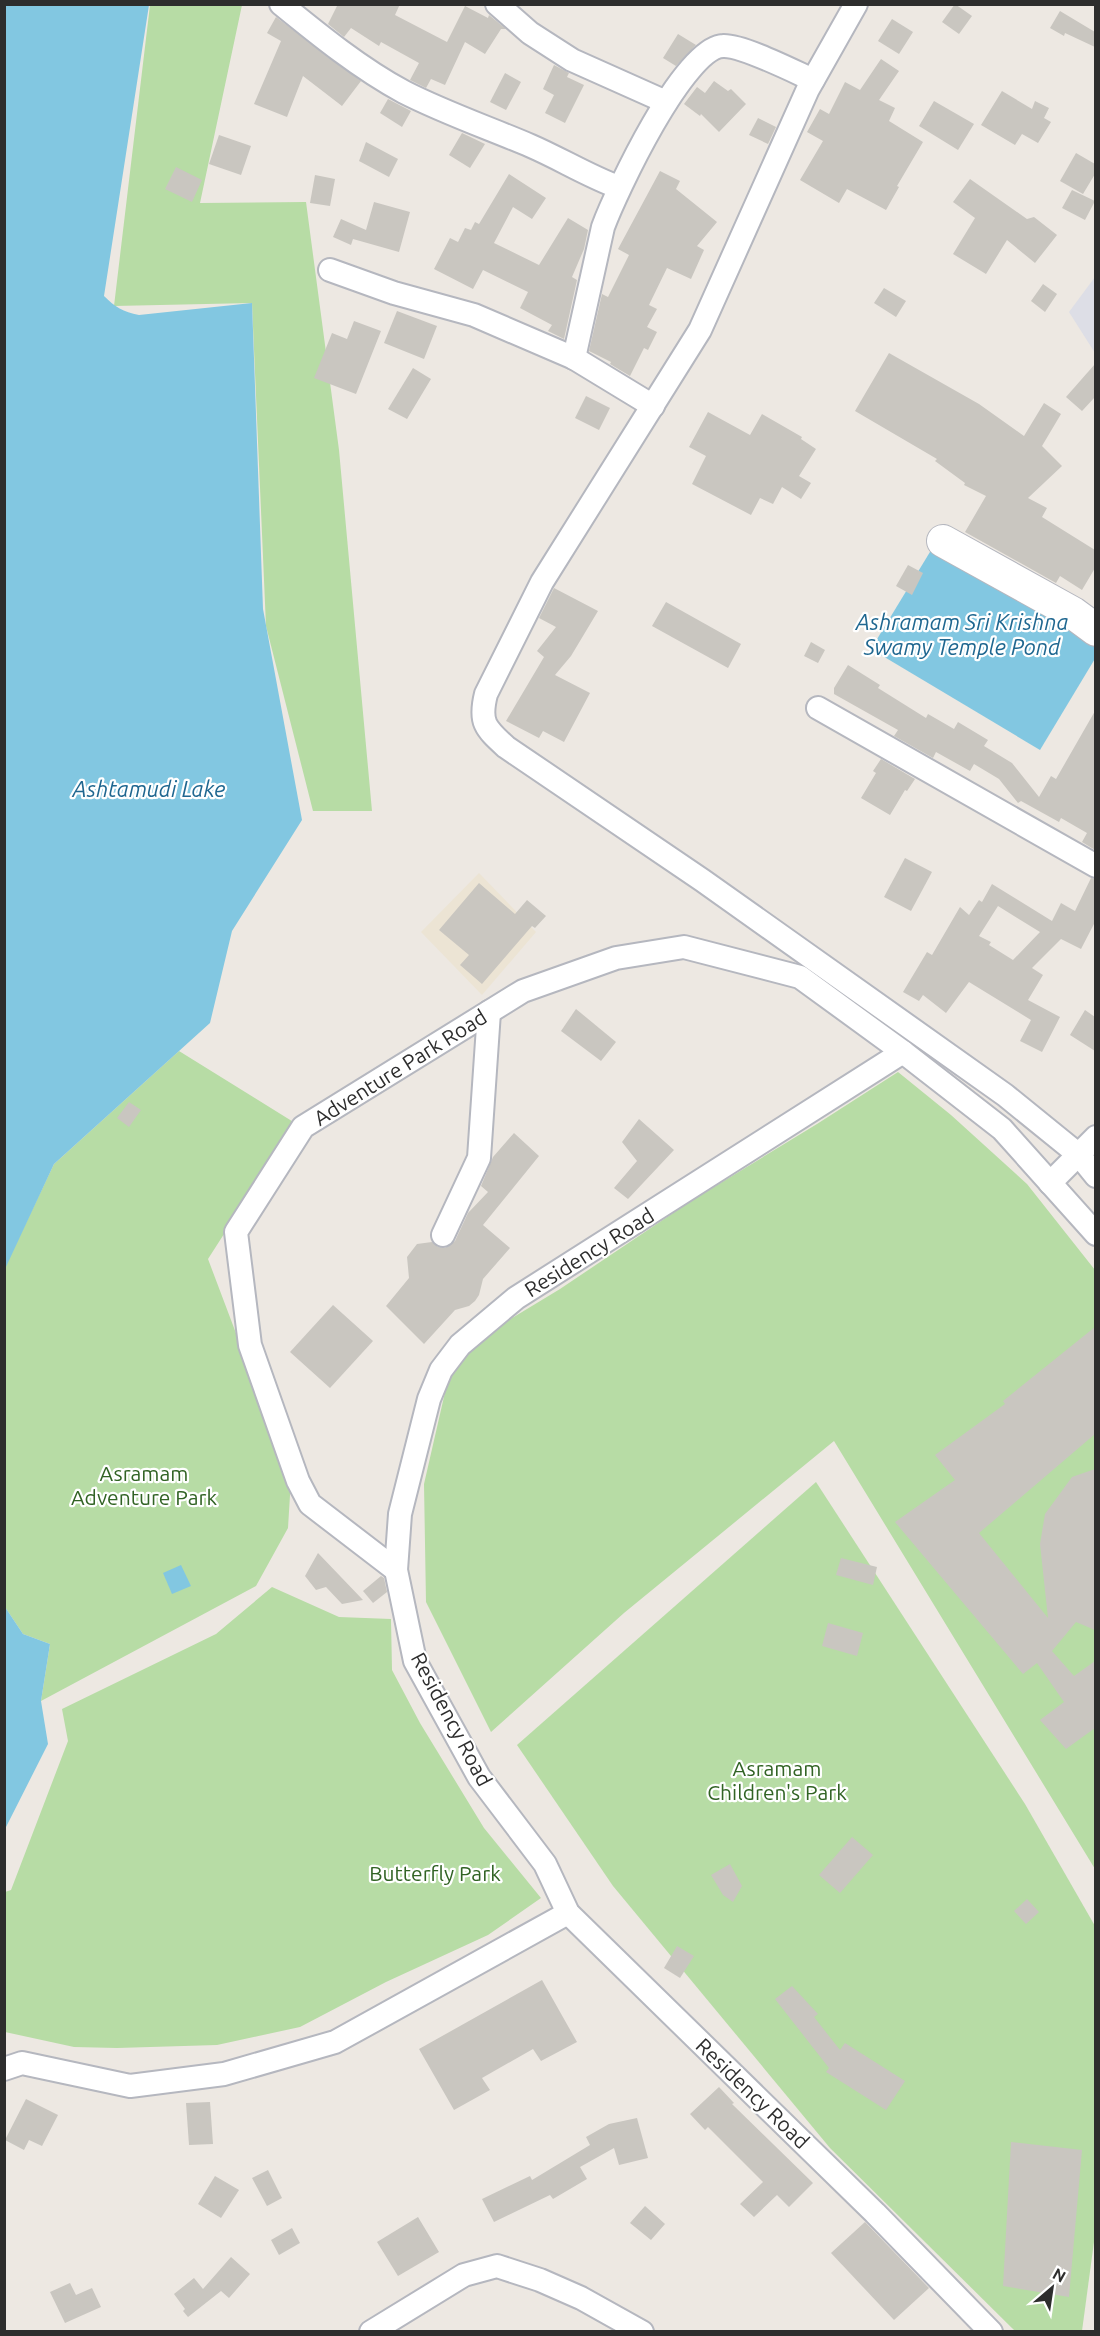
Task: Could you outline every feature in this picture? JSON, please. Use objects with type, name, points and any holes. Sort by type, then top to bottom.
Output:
[{"type":"street","points":[[281,4],[331,44],[403,91],[618,187]]},
{"type":"street","points":[[497,4],[530,33],[572,60],[666,102]]},
{"type":"street","points":[[855,4],[813,80],[699,330],[542,582],[486,694],[482,712],[484,723],[506,747],[702,880],[1005,1095],[1079,1155],[1095,1176]]},
{"type":"street","points":[[574,358],[603,227],[618,187],[666,102],[687,73],[710,51],[722,45],[739,49],[813,80]]},
{"type":"street","points":[[330,270],[394,293],[474,315],[574,358],[653,406]]},
{"type":"street","points":[[943,541],[1073,613],[1095,630]]},
{"type":"street","points":[[818,708],[1095,866]]},
{"type":"street","name":"Adventure Park Road","points":[[396,1570],[310,1504],[298,1481],[250,1345],[236,1232],[303,1127],[523,991],[616,958],[684,947],[800,977],[903,1052],[1002,1129],[1095,1234]]},
{"type":"street","points":[[443,1235],[479,1158],[489,1012]]},
{"type":"street","name":"Residency Road","points":[[903,1052],[516,1298],[460,1346],[441,1370],[429,1399],[400,1514],[396,1570],[416,1661],[478,1777],[545,1864],[568,1913],[859,2196],[991,2331]]},
{"type":"street","points":[[1050,1183],[1095,1137]]},
{"type":"street","points":[[4,2069],[22,2064],[130,2086],[224,2074],[335,2042],[568,1913]]},
{"type":"street","points":[[370,2331],[464,2275],[497,2266],[540,2280],[581,2298],[642,2331]]},
{"type":"shaded area","points":[[1095,277],[1095,353],[1069,312]]},
{"type":"shaded area","points":[[479,873],[536,932],[482,995],[421,932]]},
{"type":"green space","points":[[150,5],[242,5],[200,203],[306,202],[339,450],[372,811],[313,811],[266,626],[252,303],[114,306]]},
{"type":"green space","name":"Asramam Adventure Park","points":[[179,1051],[295,1123],[208,1259],[291,1479],[288,1528],[256,1586],[41,1701],[50,1644],[23,1634],[5,1607],[4,1269],[54,1164]]},
{"type":"green space","points":[[898,1072],[951,1115],[1027,1184],[1095,1270],[1095,1869],[834,1441],[624,1613],[491,1732],[426,1602],[424,1484],[454,1353],[560,1289],[691,1201]]},
{"type":"green space","name":"Asramam Children's Park","points":[[816,1482],[1025,1804],[1095,1926],[1096,2227],[1082,2331],[1015,2331],[830,2148],[613,1886],[517,1745]]},
{"type":"green space","name":"Butterfly Park","points":[[272,1587],[339,1617],[391,1619],[392,1670],[420,1723],[484,1828],[541,1898],[488,1935],[386,1982],[300,2027],[217,2045],[117,2048],[74,2047],[5,2032],[5,1892],[11,1890],[68,1741],[62,1709],[216,1634]]},
{"type":"water","name":"Ashtamudi Lake","points":[[5,4],[149,5],[104,296],[120,308],[139,315],[252,303],[263,609],[302,820],[232,931],[210,1023],[54,1164],[5,1269]]},
{"type":"water","name":"Ashramam Sri Krishna Swamy Temple Pond","points":[[933,547],[1095,644],[1096,657],[1040,750],[871,649]]},
{"type":"water","points":[[181,1565],[191,1586],[172,1594],[163,1573]]},
{"type":"water","points":[[5,1607],[23,1634],[50,1644],[41,1701],[48,1744],[5,1829]]},
{"type":"building","points":[[338,4],[400,4],[395,15],[447,42],[465,6],[488,18],[489,15],[506,29],[501,29],[485,54],[465,42],[445,85],[431,79],[426,88],[410,80],[419,63],[381,42],[379,46],[351,28],[344,37],[328,24]]},
{"type":"building","points":[[955,4],[972,16],[959,34],[942,22]]},
{"type":"building","points":[[1060,11],[1095,32],[1095,47],[1065,33],[1064,36],[1050,28]]},
{"type":"building","points":[[276,17],[361,81],[342,106],[303,76],[287,117],[254,104],[281,41],[267,33]]},
{"type":"building","points":[[892,19],[913,32],[899,54],[878,41]]},
{"type":"building","points":[[678,34],[696,45],[676,66],[663,58]]},
{"type":"building","points":[[881,59],[899,71],[879,100],[895,108],[889,121],[923,142],[897,186],[899,187],[886,210],[847,189],[839,203],[800,180],[823,141],[807,132],[820,109],[829,114],[845,82],[860,90]]},
{"type":"building","points":[[554,65],[569,73],[567,77],[584,85],[565,123],[545,113],[554,95],[543,89]]},
{"type":"building","points":[[505,73],[521,82],[506,110],[490,102]]},
{"type":"building","points":[[714,81],[728,91],[731,89],[746,104],[719,132],[701,114],[700,116],[684,104],[697,87],[705,93]]},
{"type":"building","points":[[1002,91],[1032,109],[1035,101],[1049,108],[1044,118],[1051,122],[1038,143],[1022,134],[1015,145],[981,125]]},
{"type":"building","points":[[388,99],[411,111],[402,127],[380,113]]},
{"type":"building","points":[[934,101],[974,124],[958,150],[919,126]]},
{"type":"building","points":[[758,118],[776,127],[768,144],[749,135]]},
{"type":"building","points":[[462,133],[485,144],[470,168],[449,155]]},
{"type":"building","points":[[219,135],[251,146],[241,175],[209,164]]},
{"type":"building","points":[[366,142],[398,159],[389,177],[359,161]]},
{"type":"building","points":[[1076,153],[1095,164],[1095,174],[1083,194],[1060,181]]},
{"type":"building","points":[[176,167],[202,180],[192,202],[165,189]]},
{"type":"building","points":[[660,171],[680,181],[676,189],[717,222],[697,246],[704,250],[691,279],[667,268],[649,305],[657,309],[647,327],[657,332],[648,350],[644,348],[630,376],[610,364],[611,362],[589,351],[602,294],[608,297],[629,255],[618,249]]},
{"type":"building","points":[[509,174],[546,198],[532,219],[513,207],[494,243],[539,265],[568,218],[588,230],[584,249],[572,277],[577,280],[564,339],[548,331],[552,325],[520,308],[528,292],[483,270],[473,289],[434,269],[450,238],[458,242],[465,228],[471,230],[475,222],[479,224]]},
{"type":"building","points":[[315,175],[335,179],[330,206],[310,203]]},
{"type":"building","points":[[970,179],[1027,219],[1034,217],[1057,235],[1035,263],[1007,240],[986,274],[953,254],[975,218],[953,202]]},
{"type":"building","points":[[1072,190],[1095,201],[1085,220],[1062,208]]},
{"type":"building","points":[[374,202],[410,212],[399,252],[353,239],[351,245],[333,237],[341,219],[366,230]]},
{"type":"building","points":[[1043,284],[1057,294],[1045,312],[1031,301]]},
{"type":"building","points":[[884,288],[906,301],[896,317],[874,303]]},
{"type":"building","points":[[397,311],[437,326],[424,359],[384,343]]},
{"type":"building","points":[[354,321],[381,331],[356,394],[314,378],[332,333],[347,339]]},
{"type":"building","points":[[889,353],[979,404],[1024,436],[1044,403],[1061,414],[1042,446],[1062,466],[1028,498],[1047,508],[1042,517],[1095,550],[1095,568],[1082,590],[1060,576],[1056,583],[965,532],[986,496],[964,485],[965,483],[935,461],[937,459],[855,411]]},
{"type":"building","points":[[1095,364],[1095,397],[1082,411],[1066,397]]},
{"type":"building","points":[[413,368],[431,379],[407,419],[388,409]]},
{"type":"building","points":[[586,396],[610,408],[599,430],[575,418]]},
{"type":"building","points":[[708,412],[750,435],[762,414],[802,437],[801,439],[816,449],[799,476],[811,483],[801,499],[782,487],[773,504],[760,498],[751,515],[692,484],[706,456],[689,447]]},
{"type":"building","points":[[908,565],[923,573],[912,595],[896,586]]},
{"type":"building","points":[[554,588],[598,611],[571,656],[555,675],[590,693],[564,742],[543,731],[539,738],[506,721],[544,657],[537,651],[556,627],[539,618]]},
{"type":"building","points":[[666,602],[741,644],[728,668],[652,626]]},
{"type":"building","points":[[811,642],[825,650],[818,663],[804,656]]},
{"type":"building","points":[[848,665],[880,685],[878,688],[926,718],[928,714],[954,729],[958,722],[988,740],[984,746],[1012,763],[1039,797],[1051,776],[1056,779],[1095,711],[1095,850],[1082,842],[1087,833],[1061,818],[1059,822],[1021,801],[1018,803],[999,779],[974,764],[970,771],[936,752],[933,758],[894,736],[898,730],[834,694],[834,688]]},
{"type":"building","points":[[881,759],[915,779],[907,791],[905,790],[890,815],[861,798],[876,773],[873,771]]},
{"type":"building","points":[[905,858],[932,872],[911,911],[884,897]]},
{"type":"building","points":[[1091,878],[1095,879],[1095,922],[1081,949],[1061,939],[1032,968],[1043,975],[1028,1000],[1060,1017],[1042,1052],[1020,1041],[1031,1020],[969,982],[946,1013],[923,995],[919,1001],[903,992],[927,952],[932,955],[960,907],[969,915],[979,900],[982,902],[992,884],[1052,921],[1061,903],[1075,911]],"holes":[[[998,906],[1040,932],[1013,960],[989,945],[991,942],[979,936]]]},
{"type":"building","points":[[479,883],[515,914],[527,900],[546,916],[535,928],[532,926],[482,984],[460,965],[469,955],[439,930]]},
{"type":"building","points":[[576,1009],[616,1042],[601,1061],[561,1031]]},
{"type":"building","points":[[1085,1010],[1095,1017],[1095,1051],[1070,1035]]},
{"type":"building","points":[[129,1102],[141,1110],[129,1127],[117,1118]]},
{"type":"building","points":[[639,1119],[674,1150],[628,1199],[614,1188],[637,1161],[622,1142]]},
{"type":"building","points":[[514,1133],[539,1156],[483,1225],[510,1248],[483,1279],[475,1301],[469,1306],[455,1310],[424,1344],[386,1306],[409,1278],[407,1257],[417,1244],[432,1242],[438,1247],[445,1248],[455,1241],[468,1213],[488,1192],[481,1186],[493,1157]]},
{"type":"building","points":[[333,1305],[373,1341],[330,1388],[290,1352]]},
{"type":"building","points":[[1095,1327],[1095,1434],[979,1533],[1048,1618],[1040,1544],[1045,1514],[1072,1477],[1095,1469],[1095,1630],[1076,1622],[1052,1651],[1074,1676],[1095,1661],[1095,1728],[1066,1749],[1040,1720],[1064,1702],[1037,1663],[1023,1674],[895,1522],[955,1480],[935,1455],[1005,1404],[1003,1401]]},
{"type":"building","points":[[318,1553],[363,1600],[342,1604],[326,1587],[316,1590],[305,1576]]},
{"type":"building","points":[[841,1558],[877,1567],[873,1585],[836,1575]]},
{"type":"building","points":[[381,1576],[384,1578],[387,1592],[373,1603],[363,1591]]},
{"type":"building","points":[[828,1623],[863,1633],[857,1656],[822,1646]]},
{"type":"building","points":[[852,1837],[873,1855],[840,1893],[819,1875]]},
{"type":"building","points":[[730,1864],[742,1886],[733,1902],[723,1895],[711,1875]]},
{"type":"building","points":[[1027,1899],[1039,1912],[1026,1924],[1014,1911]]},
{"type":"building","points":[[677,1946],[694,1956],[680,1978],[664,1968]]},
{"type":"building","points":[[542,1980],[577,2042],[541,2061],[533,2049],[482,2078],[490,2090],[454,2110],[419,2049]]},
{"type":"building","points":[[792,1986],[818,2014],[814,2017],[840,2050],[845,2043],[905,2081],[886,2110],[826,2072],[829,2068],[775,1999]]},
{"type":"building","points":[[719,2087],[734,2103],[732,2104],[813,2183],[789,2207],[777,2195],[754,2217],[740,2204],[763,2182],[708,2127],[705,2130],[690,2114]]},
{"type":"building","points":[[26,2099],[58,2115],[42,2146],[29,2140],[24,2150],[5,2140]]},
{"type":"building","points":[[210,2102],[213,2144],[189,2145],[186,2103]]},
{"type":"building","points":[[637,2118],[648,2158],[619,2165],[614,2148],[580,2167],[587,2179],[553,2199],[550,2195],[494,2222],[482,2199],[530,2176],[532,2180],[590,2145],[586,2137],[609,2124]]},
{"type":"building","points":[[1011,2142],[1082,2150],[1069,2297],[1003,2286]]},
{"type":"building","points":[[268,2170],[282,2198],[267,2206],[252,2178]]},
{"type":"building","points":[[215,2176],[239,2190],[221,2218],[198,2204]]},
{"type":"building","points":[[645,2206],[665,2224],[651,2240],[630,2223]]},
{"type":"building","points":[[418,2217],[439,2252],[398,2276],[377,2242]]},
{"type":"building","points":[[865,2222],[929,2288],[894,2320],[831,2253]]},
{"type":"building","points":[[292,2228],[300,2243],[279,2255],[271,2240]]},
{"type":"building","points":[[231,2257],[250,2274],[229,2298],[221,2291],[188,2317],[174,2294],[194,2278],[203,2289]]},
{"type":"building","points":[[70,2283],[76,2295],[92,2288],[101,2307],[65,2323],[50,2292]]}]
